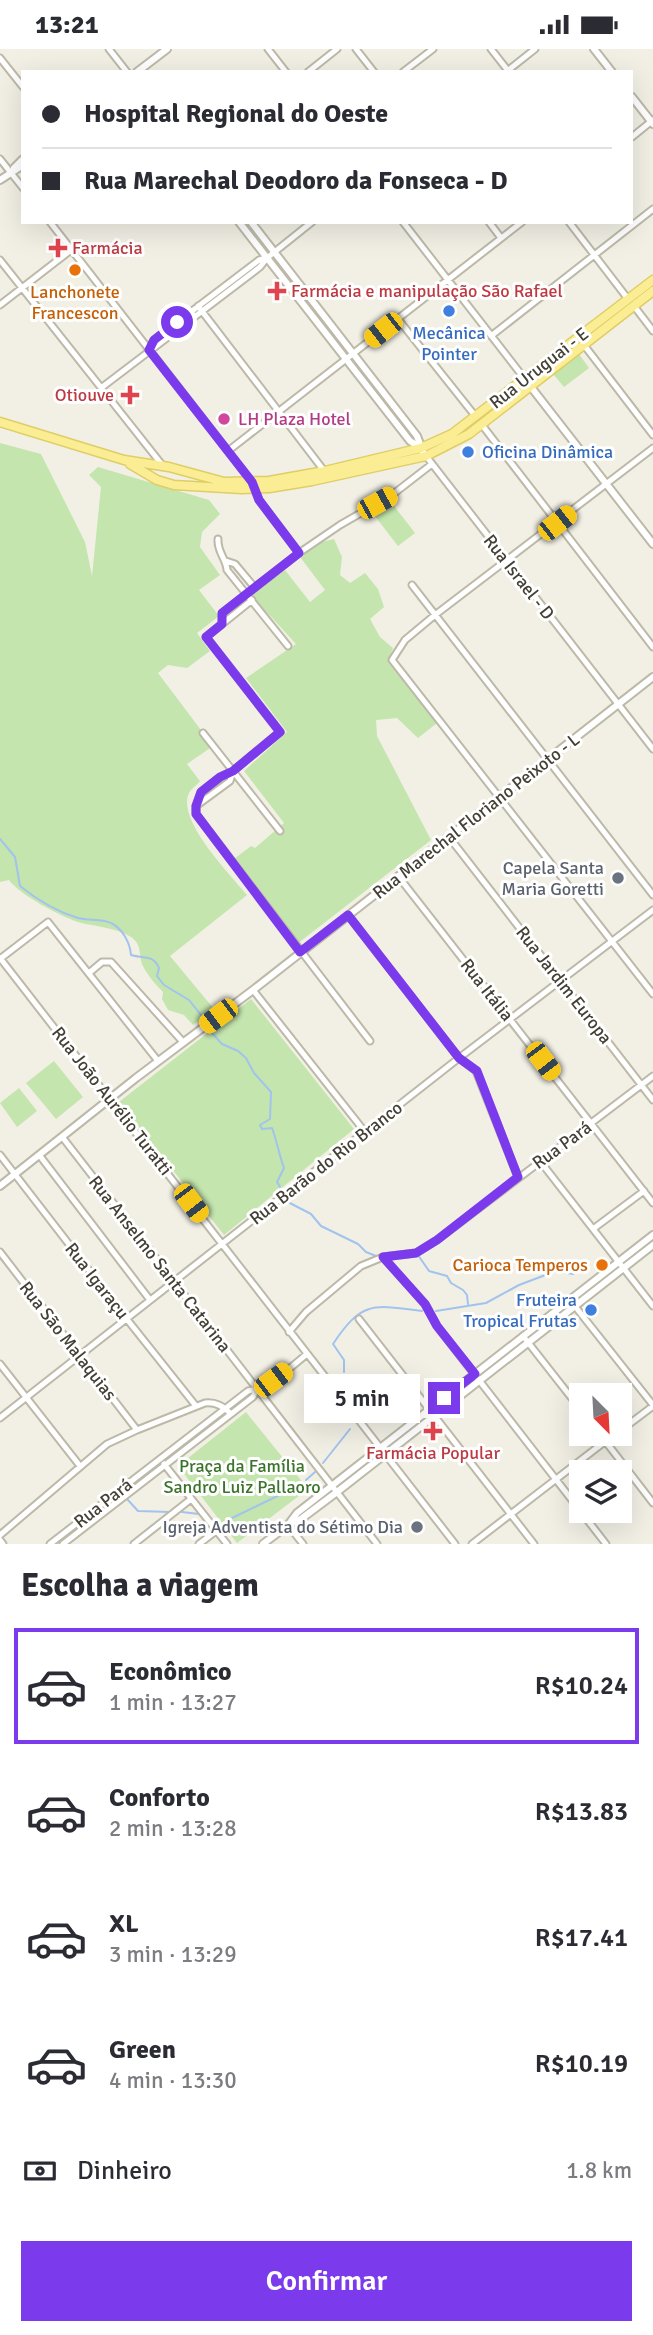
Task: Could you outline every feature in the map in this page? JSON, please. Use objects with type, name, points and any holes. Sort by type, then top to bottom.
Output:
[{"type":"main road","name":"Rua Uruguai - E","points":[[326,475],[441,440],[583,345],[631,303],[653,279]]},
{"type":"main road","name":"Rua Uruguai - E","points":[[429,460],[482,425],[528,383],[631,303],[653,291]]},
{"type":"main road","points":[[0,422],[124,460],[253,486]]},
{"type":"main road","points":[[124,460],[154,478],[178,485],[253,486],[429,460]]},
{"type":"main road","points":[[154,478],[153,471],[161,467]]},
{"type":"main road","points":[[178,485],[185,480],[182,471]]},
{"type":"street","points":[[109,49],[125,70]]},
{"type":"street","points":[[140,70],[167,49]]},
{"type":"street","points":[[268,49],[284,70]]},
{"type":"street","points":[[311,70],[337,49]]},
{"type":"street","points":[[356,49],[372,70]]},
{"type":"street","points":[[406,70],[433,49]]},
{"type":"street","points":[[491,49],[506,70]]},
{"type":"street","points":[[508,70],[535,49]]},
{"type":"street","points":[[594,49],[610,70]]},
{"type":"street","points":[[0,58],[21,84]]},
{"type":"street","points":[[633,98],[652,122],[633,136]]},
{"type":"street","points":[[0,159],[21,186]]},
{"type":"street","points":[[0,180],[21,161]]},
{"type":"street","points":[[10,172],[21,166]]},
{"type":"street","points":[[491,336],[653,209]]},
{"type":"street","points":[[52,224],[228,451],[299,553]]},
{"type":"street","name":"Rua Israel - D","points":[[241,224],[410,441],[421,448]]},
{"type":"street","name":"Rua Israel - D","points":[[253,224],[418,436],[421,448],[429,460],[653,749]]},
{"type":"street","points":[[101,388],[149,350],[162,344],[200,309],[263,265],[267,258],[310,224]]},
{"type":"street","points":[[405,224],[653,544]]},
{"type":"street","points":[[490,224],[501,238]]},
{"type":"street","points":[[228,451],[519,224]]},
{"type":"street","points":[[571,224],[653,331]]},
{"type":"street","points":[[0,305],[71,250]]},
{"type":"street","points":[[0,260],[161,467]]},
{"type":"street","points":[[200,309],[326,475]]},
{"type":"street","points":[[398,319],[476,417]]},
{"type":"street","points":[[583,345],[653,435]]},
{"type":"street","points":[[482,425],[653,647]]},
{"type":"street","points":[[653,448],[435,615],[405,640],[392,660],[653,995]]},
{"type":"street","name":"Rua Uruguai - E","points":[[222,624],[222,613],[340,524],[392,495],[429,460]]},
{"type":"street","points":[[218,539],[218,550],[226,561],[227,570],[288,646]]},
{"type":"street","points":[[226,561],[235,564],[255,587]]},
{"type":"street","points":[[227,570],[235,564]]},
{"type":"street","points":[[411,585],[653,895]]},
{"type":"street","name":"Rua Uruguai - E","points":[[233,771],[280,732],[206,637],[252,600]]},
{"type":"street","name":"Rua Marechal Floriano Peixoto - L","points":[[0,1186],[653,677]]},
{"type":"street","points":[[202,733],[280,831]]},
{"type":"street","points":[[233,771],[220,777],[201,792],[196,806],[198,818],[370,1041]]},
{"type":"street","name":"Rua Jardim Europa","points":[[449,837],[653,1100]]},
{"type":"street","name":"Rua Itália","points":[[398,876],[653,1203]]},
{"type":"street","name":"Rua Barão do Rio Branco","points":[[0,1418],[459,1058],[653,910]]},
{"type":"street","points":[[348,915],[459,1058],[477,1071],[518,1177]]},
{"type":"street","points":[[0,958],[48,922],[158,1061]]},
{"type":"street","name":"Rua João Aurélio Turatti","points":[[0,958],[455,1544]]},
{"type":"street","points":[[89,973],[102,962],[111,962],[183,1042]]},
{"type":"street","points":[[253,990],[365,1132]]},
{"type":"street","name":"Rua Pará","points":[[289,1332],[306,1312],[361,1266],[383,1257],[416,1253],[437,1240],[653,1076]]},
{"type":"street","name":"Rua Anselmo Santa Catarina","points":[[63,1138],[332,1486]]},
{"type":"street","name":"Rua Igaraçu","points":[[0,1155],[197,1406]]},
{"type":"street","points":[[40,1156],[150,1300]]},
{"type":"street","points":[[540,1161],[653,1306]]},
{"type":"street","points":[[593,1229],[644,1191]]},
{"type":"street","points":[[288,1525],[297,1513],[653,1235]]},
{"type":"street","points":[[263,1544],[337,1492],[653,1245]]},
{"type":"street","name":"Rua São Malaquias","points":[[0,1252],[137,1430]]},
{"type":"street","points":[[383,1257],[425,1304],[437,1326],[607,1544]]},
{"type":"street","points":[[570,1300],[653,1405],[632,1421]]},
{"type":"street","points":[[359,1319],[534,1544]]},
{"type":"street","points":[[523,1336],[569,1396]]},
{"type":"street","name":"Rua Pará","points":[[50,1544],[248,1391],[273,1380],[307,1354]]},
{"type":"street","points":[[0,1364],[80,1466]]},
{"type":"street","name":"Rua Pará","points":[[63,1544],[253,1397],[257,1389]]},
{"type":"street","points":[[4,1544],[0,1537],[107,1444],[197,1406],[215,1402],[231,1414]]},
{"type":"street","points":[[472,1544],[600,1446]]},
{"type":"street","points":[[608,1446],[653,1503]]},
{"type":"street","points":[[160,1459],[227,1544]]},
{"type":"street","points":[[332,1486],[377,1544]]},
{"type":"street","points":[[134,1544],[191,1499]]},
{"type":"street","points":[[288,1525],[303,1544]]},
{"type":"street","points":[[199,1544],[216,1531]]},
{"type":"green space","points":[[579,354],[589,368],[564,387],[553,374]]},
{"type":"green space","points":[[0,443],[41,454],[85,542],[92,576],[101,487],[89,475],[98,467],[209,500],[220,514],[202,532],[200,547],[220,575],[199,590],[219,616],[197,633],[210,651],[187,668],[168,665],[158,673],[213,746],[187,764],[200,781],[189,793],[187,804],[190,818],[207,847],[247,895],[170,956],[214,1009],[193,1025],[184,1015],[168,1010],[162,999],[163,992],[145,970],[137,943],[131,937],[119,931],[70,919],[31,898],[9,880],[0,882]]},
{"type":"green space","points":[[391,502],[415,533],[398,546],[374,515]]},
{"type":"green space","points":[[334,539],[342,557],[340,575],[350,583],[365,573],[378,589],[384,607],[370,619],[380,637],[393,648],[388,662],[437,723],[418,738],[397,718],[376,720],[377,736],[431,840],[297,944],[234,859],[251,846],[255,848],[284,823],[244,771],[287,732],[246,678],[296,644],[251,595],[285,570],[310,602],[325,590],[300,557],[318,543]]},
{"type":"green space","points":[[251,999],[354,1129],[224,1235],[119,1102]]},
{"type":"green space","points":[[54,1061],[83,1097],[56,1119],[26,1083]]},
{"type":"green space","points":[[19,1088],[37,1111],[17,1127],[0,1103]]},
{"type":"green space","name":"Praça da Família Sandro Luiz Pallaoro","points":[[246,1412],[308,1489],[237,1543],[178,1466]]},
{"type":"waterway","points":[[0,839],[15,857],[20,886],[63,912],[82,919],[107,921],[115,926],[125,937],[131,955],[154,961],[159,968],[157,976],[164,985],[189,1000],[205,1020]]},
{"type":"waterway","points":[[212,1033],[222,1044],[246,1058],[254,1073],[271,1092],[270,1119],[260,1125],[262,1129],[272,1128],[274,1133],[284,1168],[277,1182],[280,1187]]},
{"type":"waterway","points":[[286,1201],[311,1214],[321,1226],[376,1256]]},
{"type":"waterway","points":[[418,1255],[429,1271],[447,1276],[451,1283],[463,1290],[468,1304]]},
{"type":"waterway","points":[[436,1311],[486,1303],[519,1285],[556,1271],[573,1274]]},
{"type":"waterway","points":[[344,1372],[344,1360],[333,1344],[352,1319],[370,1309],[380,1307],[422,1311]]},
{"type":"waterway","points":[[323,1463],[350,1429]]},
{"type":"waterway","points":[[306,1480],[315,1472]]},
{"type":"waterway","points":[[228,1520],[298,1486]]},
{"type":"waterway","points":[[127,1499],[138,1511],[170,1512]]},
{"type":"waterway","points":[[182,1512],[199,1514]]},
{"type":"place","name":"Farmácia","points":[[58,248]]},
{"type":"place","name":"Lanchonete Francescon","points":[[75,270]]},
{"type":"place","name":"Farmácia e manipulação São Rafael","points":[[277,291]]},
{"type":"place","name":"Mecânica Pointer","points":[[449,311]]},
{"type":"place","name":"Otiouve","points":[[130,395]]},
{"type":"place","name":"LH Plaza Hotel","points":[[224,419]]},
{"type":"place","name":"Oficina Dinâmica","points":[[468,452]]},
{"type":"place","name":"Capela Santa Maria Goretti","points":[[618,878]]},
{"type":"place","name":"Carioca Temperos","points":[[602,1265]]},
{"type":"place","name":"Fruteira Tropical Frutas","points":[[591,1310]]},
{"type":"place","name":"Farmácia Popular","points":[[433,1431]]},
{"type":"place","name":"Igreja Adventista do Sétimo Dia","points":[[417,1527]]},
{"type":"route","points":[[177,322],[154,340],[149,350],[252,482],[259,500],[299,553],[222,613],[222,624],[206,637],[280,732],[233,771],[220,777],[201,792],[196,814],[300,952],[348,915],[459,1058],[477,1071],[518,1177],[437,1240],[416,1253],[383,1257],[425,1304],[437,1326],[475,1374],[444,1398]]}]
